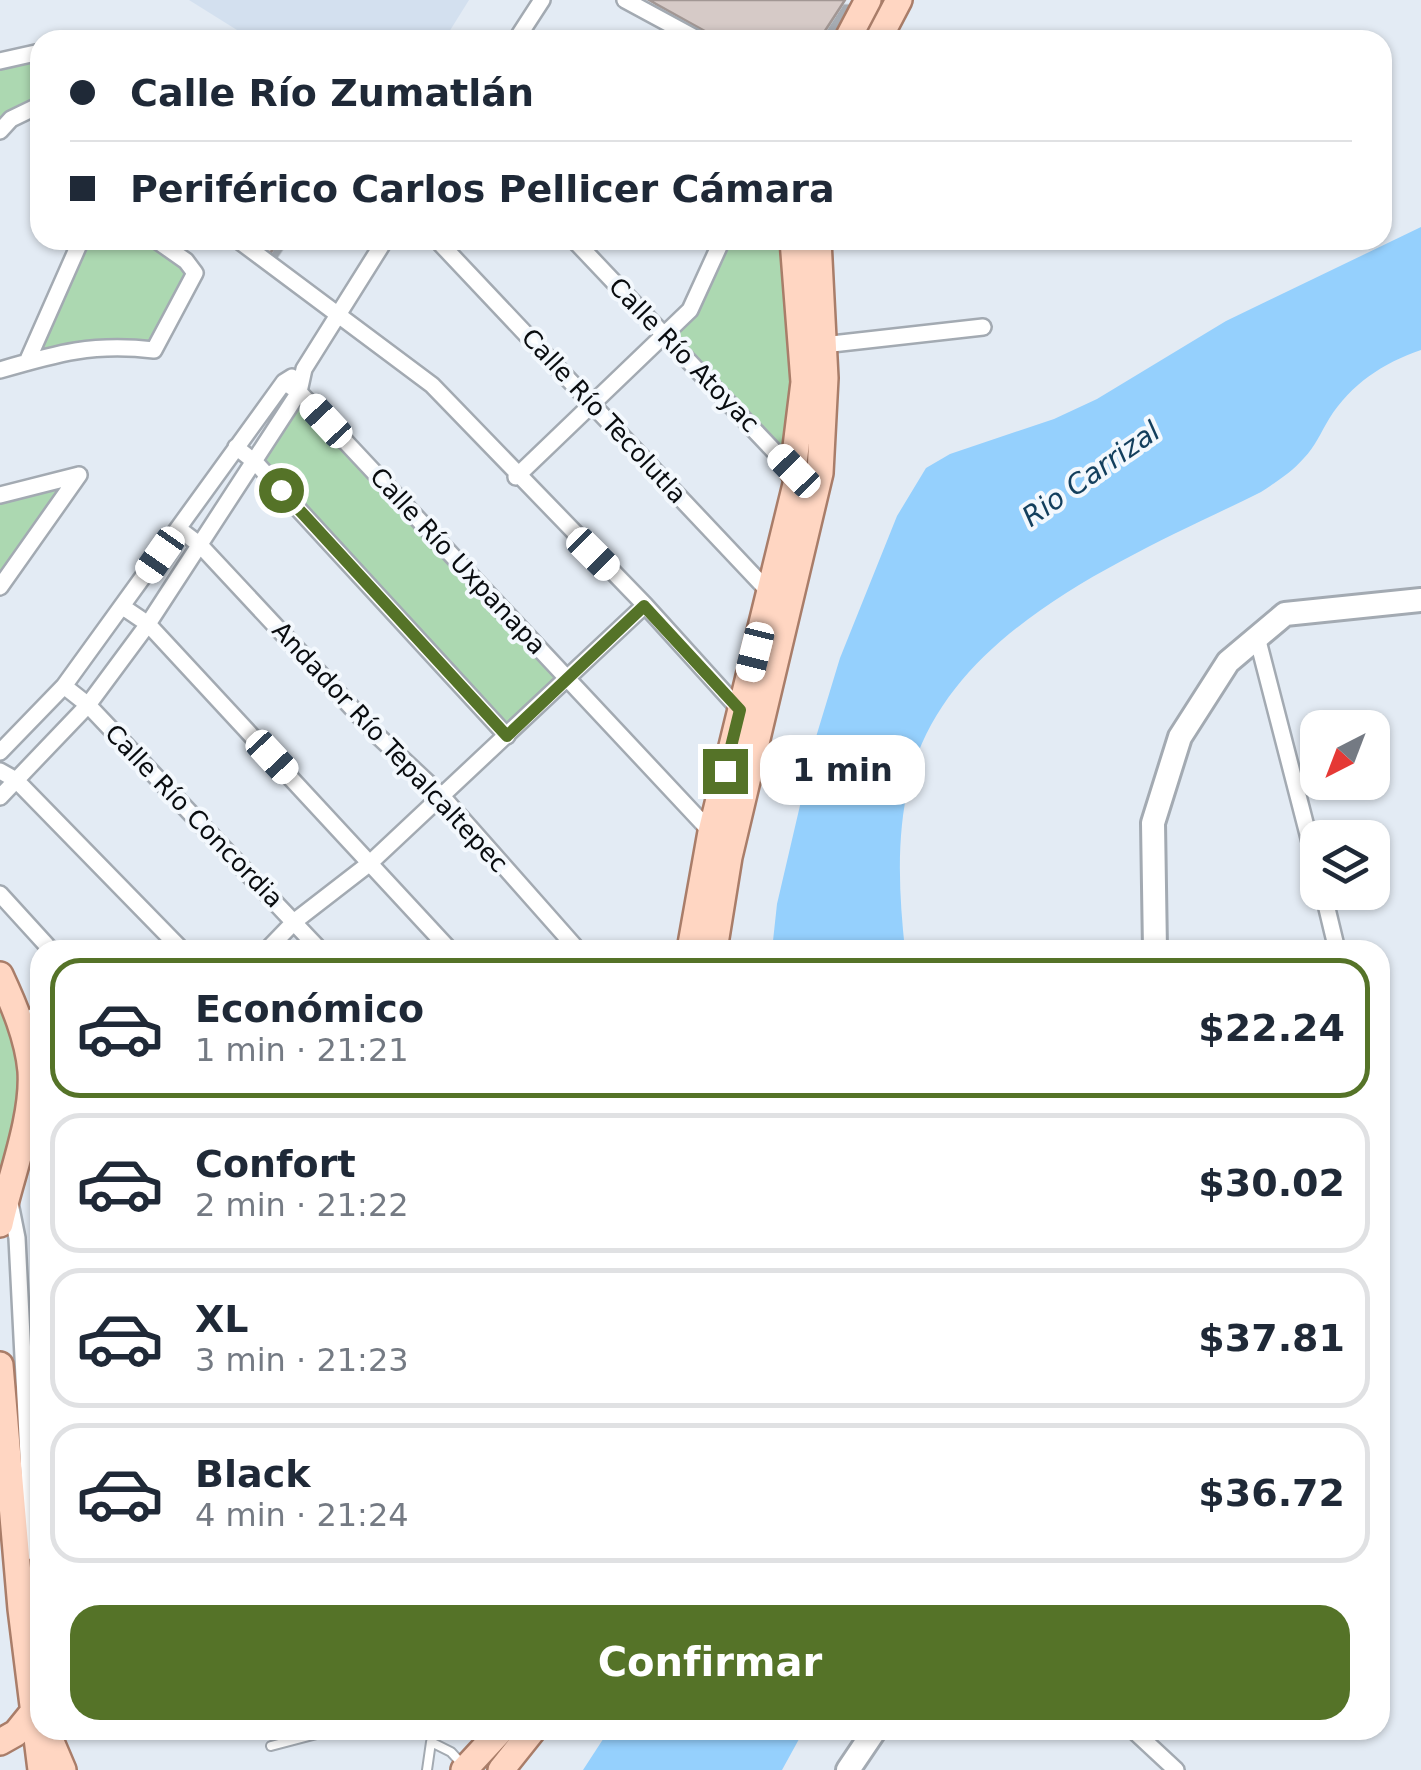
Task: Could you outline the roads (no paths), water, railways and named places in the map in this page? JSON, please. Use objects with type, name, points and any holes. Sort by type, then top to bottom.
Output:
[{"type":"main road","points":[[852,30],[868,0]]},
{"type":"main road","points":[[883,30],[899,0]]},
{"type":"main road","points":[[692,940],[711,832],[797,480],[794,471],[804,382],[794,250]]},
{"type":"main road","points":[[716,940],[729,858],[820,472],[824,345],[819,250]]},
{"type":"main road","points":[[1155,940],[1153,823],[1180,737],[1228,662],[1285,614],[1421,600]]},
{"type":"main road","points":[[0,975],[30,1018]]},
{"type":"main road","points":[[0,1224],[30,1129]]},
{"type":"main road","points":[[0,1364],[19,1587],[30,1664]]},
{"type":"main road","points":[[0,1742],[30,1720]]},
{"type":"main road","points":[[38,1740],[40,1770]]},
{"type":"main road","points":[[49,1740],[63,1770]]},
{"type":"main road","points":[[465,1769],[492,1740]]},
{"type":"main road","points":[[501,1770],[525,1740]]},
{"type":"main road","points":[[848,1770],[868,1740]]},
{"type":"street","points":[[522,30],[542,0]]},
{"type":"street","points":[[625,0],[681,30]]},
{"type":"street","points":[[0,61],[30,54]]},
{"type":"street","points":[[0,132],[11,120],[30,110]]},
{"type":"street","points":[[27,362],[77,250]]},
{"type":"street","points":[[0,370],[84,348],[112,345],[154,350],[195,273],[170,250]]},
{"type":"street","points":[[252,250],[432,386],[740,710]]},
{"type":"street","points":[[0,798],[88,705],[148,624],[256,463],[299,392],[304,369],[379,250]]},
{"type":"street","name":"Calle Río Tecolutla","points":[[447,250],[770,593]]},
{"type":"street","name":"Calle Río Atoyac","points":[[583,250],[794,471]]},
{"type":"street","points":[[516,476],[690,310],[718,250]]},
{"type":"street","points":[[824,345],[983,327]]},
{"type":"street","points":[[0,752],[64,686],[284,382],[304,369]]},
{"type":"street","name":"Calle Río Uxpanapa","points":[[284,382],[299,392],[711,832]]},
{"type":"street","points":[[236,446],[256,463],[507,736]]},
{"type":"street","points":[[0,495],[79,475],[0,587]]},
{"type":"street","name":"Andador Río Tepalcaltepec","points":[[179,529],[200,545],[379,737],[441,795],[569,940]]},
{"type":"street","points":[[277,940],[295,921],[370,863],[644,606]]},
{"type":"street","points":[[123,607],[148,624],[441,940]]},
{"type":"street","points":[[1258,637],[1305,820]]},
{"type":"street","name":"Calle Río Concordia","points":[[64,686],[88,705],[311,940]]},
{"type":"street","points":[[0,772],[16,780],[172,940]]},
{"type":"street","points":[[0,894],[43,940]]},
{"type":"street","points":[[1327,910],[1334,940]]},
{"type":"street","points":[[8,1194],[18,1238],[30,1399]]},
{"type":"street","points":[[21,1309],[30,1310]]},
{"type":"street","points":[[19,1587],[30,1521]]},
{"type":"street","points":[[1144,1740],[1176,1770]]},
{"type":"lane","points":[[271,1746],[294,1740]]},
{"type":"lane","points":[[426,1770],[431,1742],[452,1752],[465,1769]]},
{"type":"water","name":"Rio Carrizal","points":[[1421,227],[1421,350],[1381,368],[1358,385],[1338,407],[1308,454],[1278,481],[1103,571],[1051,603],[1003,639],[961,681],[929,729],[909,783],[900,866],[904,940],[773,940],[777,904],[816,737],[840,658],[897,516],[926,468],[950,454],[1054,419],[1097,399],[1226,321],[1373,250],[1392,250],[1392,241]]},
{"type":"water","points":[[602,1740],[798,1740],[782,1770],[583,1770]]}]
